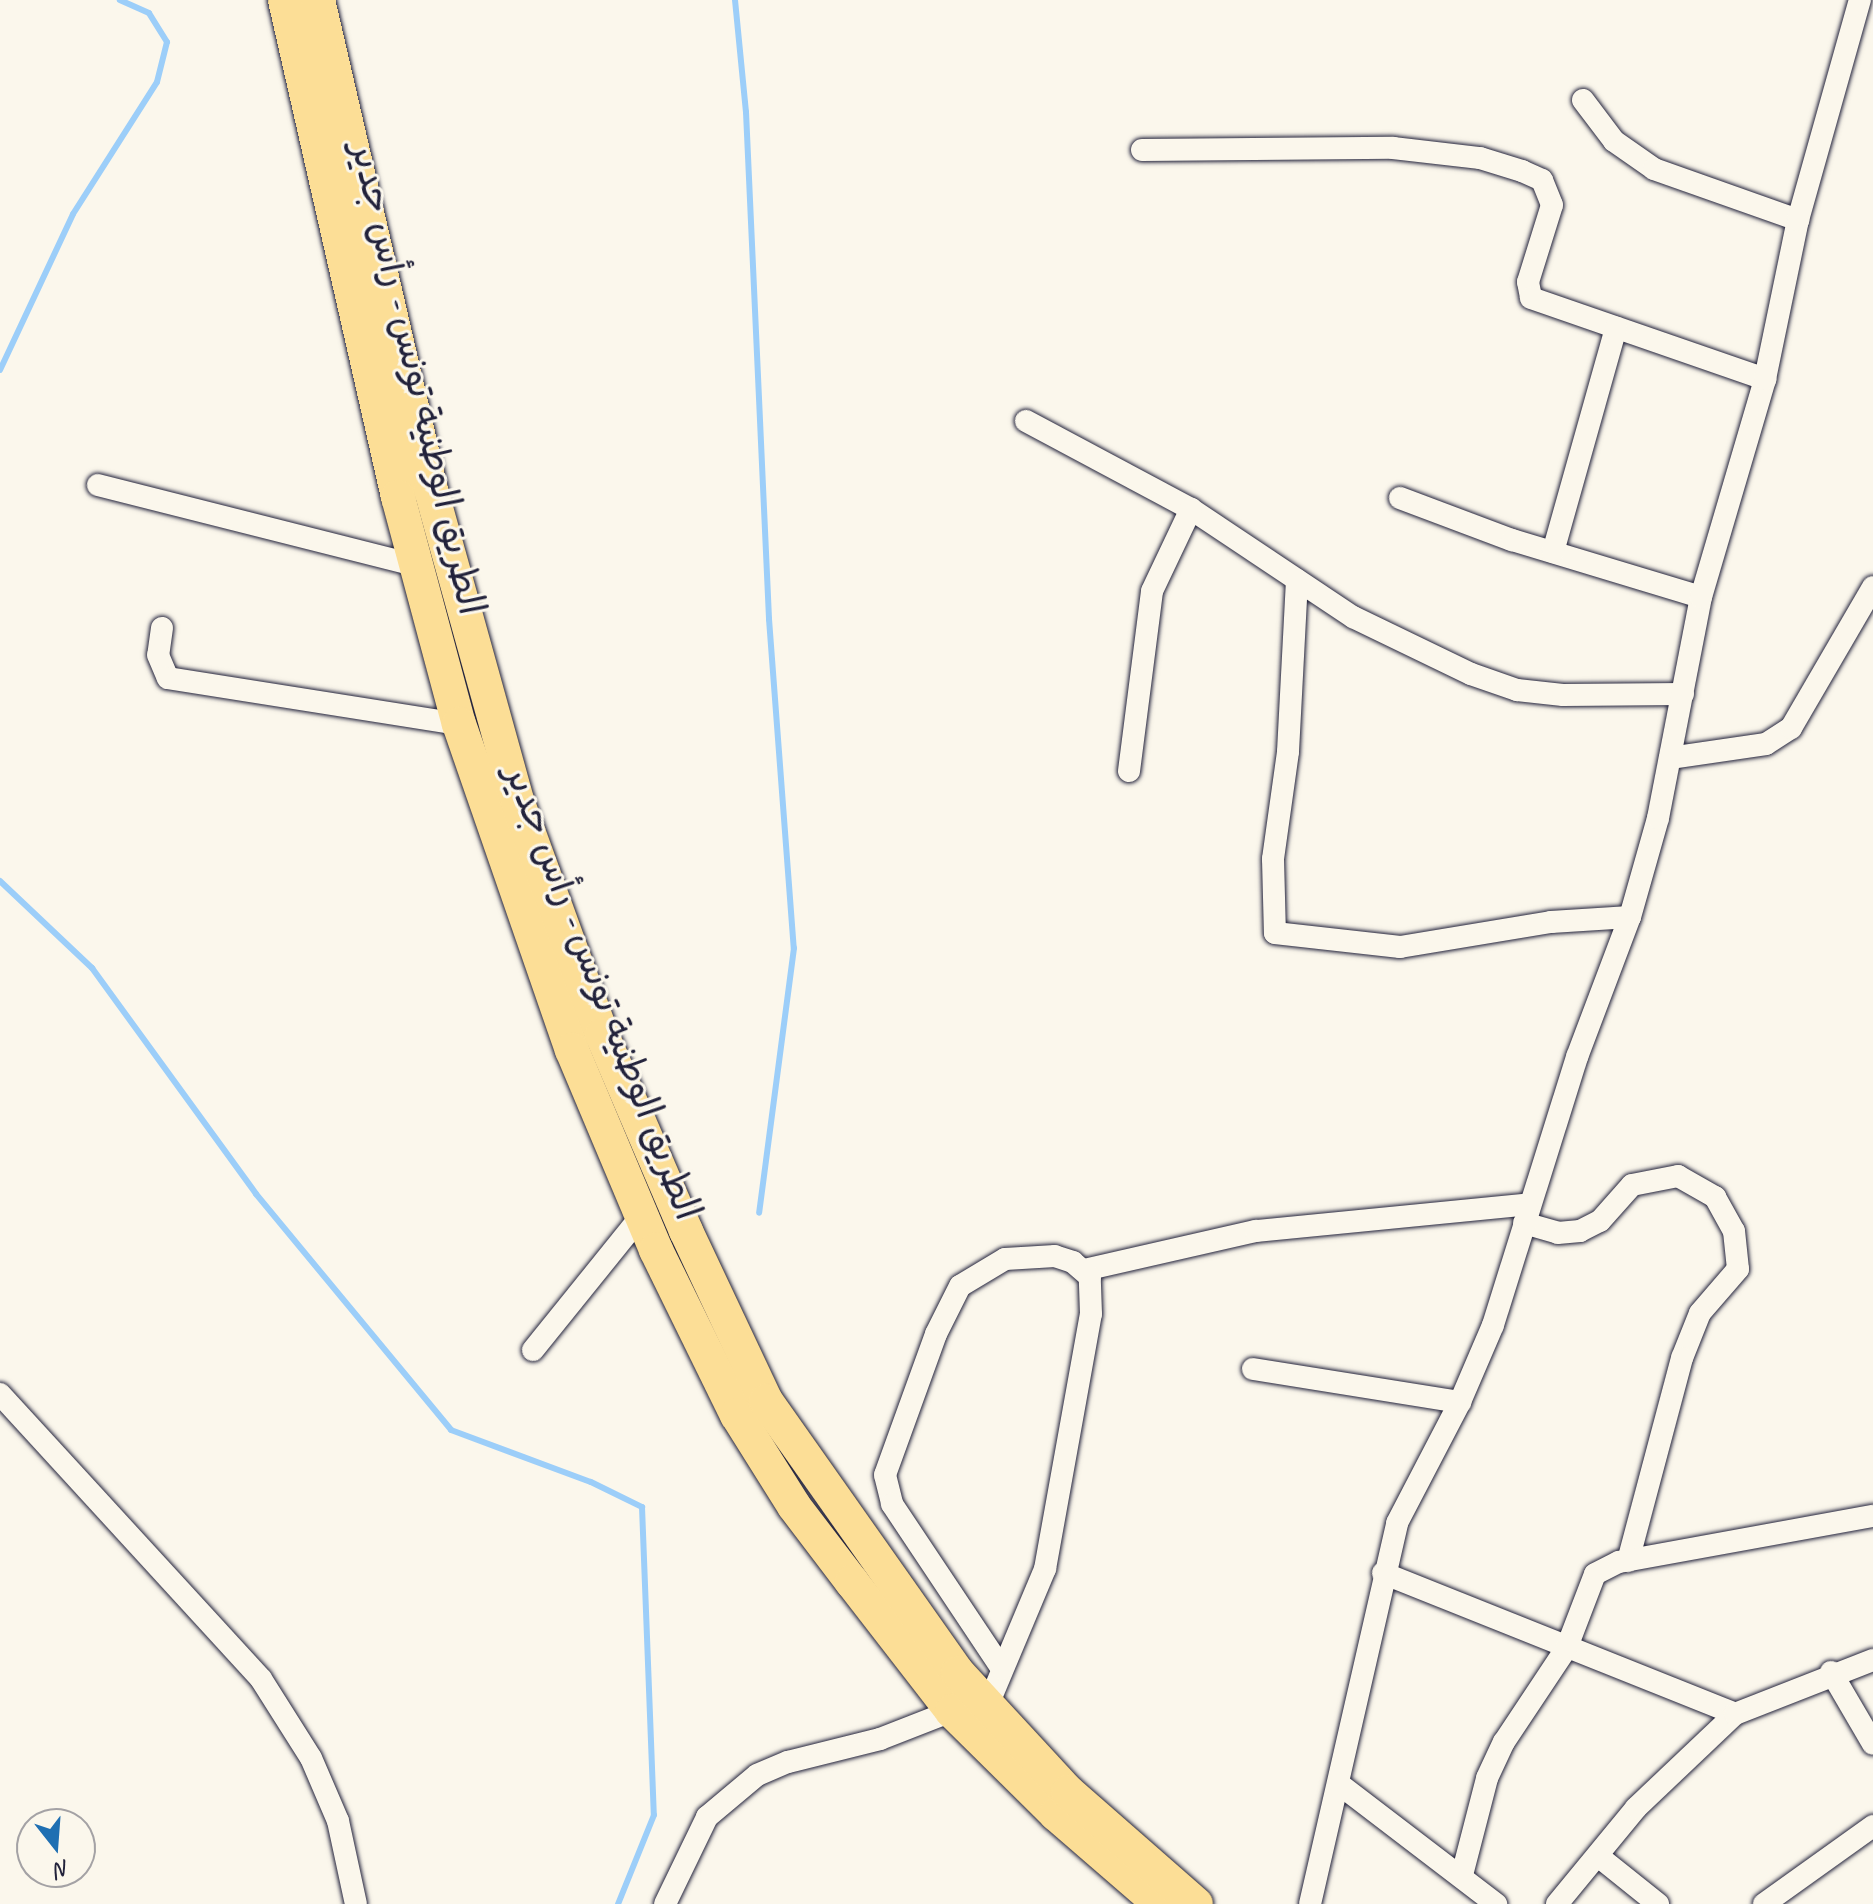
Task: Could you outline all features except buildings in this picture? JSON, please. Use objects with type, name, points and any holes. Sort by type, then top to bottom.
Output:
[{"type":"main road","name":"الطريق الوطنية تونس - رأس جدير","points":[[285,0],[398,497],[459,724],[524,922],[641,1216],[737,1415],[794,1506],[952,1711],[1056,1814],[1160,1904]]},
{"type":"main road","name":"الطريق الوطنية تونس - رأس جدير","points":[[318,0],[431,490],[470,642],[548,890],[686,1231],[766,1401],[849,1525],[987,1707],[1068,1792],[1196,1904]]},
{"type":"main road","points":[[398,497],[431,490]]},
{"type":"street","points":[[1310,1904],[1339,1784],[1383,1573],[1397,1523],[1460,1402],[1493,1325],[1577,1057],[1630,917],[1670,758],[1701,597],[1765,379],[1798,220],[1864,9]]},
{"type":"street","points":[[1583,100],[1614,141],[1654,169],[1798,220]]},
{"type":"street","points":[[1142,150],[1393,148],[1480,158],[1522,171],[1542,180],[1552,205],[1528,282],[1529,295],[1548,307],[1765,379]]},
{"type":"street","points":[[1553,552],[1616,328]]},
{"type":"street","points":[[1026,421],[1191,509],[1297,580],[1422,652],[1517,690],[1563,695],[1683,694]]},
{"type":"street","points":[[98,485],[417,566]]},
{"type":"street","points":[[1400,498],[1553,552],[1701,597]]},
{"type":"street","points":[[1129,771],[1152,591],[1191,509]]},
{"type":"street","points":[[1297,580],[1288,752],[1272,874],[1275,933],[1400,947],[1551,922],[1630,917]]},
{"type":"street","points":[[1670,758],[1766,744],[1791,728],[1863,623],[1873,587]]},
{"type":"street","points":[[162,628],[158,655],[168,678],[459,724]]},
{"type":"street","points":[[1084,1270],[1256,1231],[1527,1213],[1558,1233],[1580,1231],[1600,1221],[1632,1185],[1678,1176],[1715,1197],[1734,1231],[1738,1269],[1700,1313],[1682,1358],[1628,1561]]},
{"type":"street","points":[[533,1350],[641,1216]]},
{"type":"street","points":[[987,1707],[1045,1569],[1057,1521],[1091,1314],[1092,1285],[1084,1270],[1055,1256],[1005,1259],[960,1286],[936,1334],[885,1475],[892,1504],[1002,1669]]},
{"type":"street","points":[[1253,1369],[1460,1402]]},
{"type":"street","points":[[0,1394],[261,1679],[311,1758],[332,1808],[356,1904]]},
{"type":"street","points":[[1462,1875],[1487,1778],[1504,1742],[1567,1647],[1595,1574],[1628,1561],[1873,1516]]},
{"type":"street","points":[[1383,1573],[1735,1714]]},
{"type":"street","points":[[1557,1904],[1636,1808],[1735,1714],[1831,1672],[1873,1660]]},
{"type":"street","points":[[1831,1672],[1873,1744]]},
{"type":"street","points":[[665,1904],[707,1817],[757,1775],[788,1762],[880,1739],[952,1711]]},
{"type":"street","points":[[1339,1784],[1496,1904]]},
{"type":"street","points":[[1764,1904],[1873,1826]]},
{"type":"street","points":[[1598,1856],[1658,1904]]},
{"type":"waterway","points":[[0,370],[73,214],[157,82],[167,42],[149,13],[120,0]]},
{"type":"waterway","points":[[735,0],[746,112],[769,619],[794,948],[759,1213]]},
{"type":"waterway","points":[[0,881],[92,968],[256,1194],[451,1430],[591,1482],[642,1507],[654,1815],[618,1904]]}]
